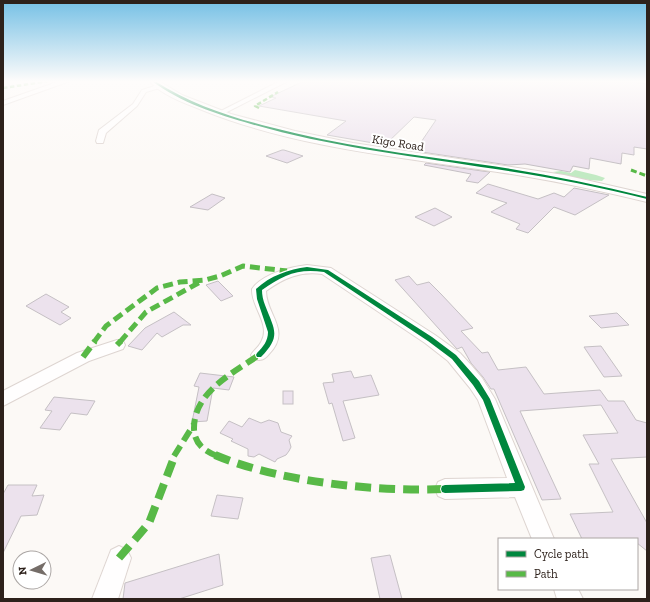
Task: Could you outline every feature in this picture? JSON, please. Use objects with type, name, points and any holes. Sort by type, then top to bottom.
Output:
[{"type":"street","points":[[100,141],[102,132],[130,109]]},
{"type":"street","name":"Kigo Road","points":[[210,109],[278,131],[331,143],[381,152],[557,177],[647,198]]},
{"type":"street","points":[[220,113],[228,109]]},
{"type":"street","points":[[259,355],[271,342],[272,333],[259,298],[259,289],[280,274],[289,271],[309,269],[326,271],[430,339],[454,357],[465,369],[486,399],[543,538]]},
{"type":"street","points":[[3,399],[77,360],[117,345]]},
{"type":"street","points":[[445,489],[521,487]]},
{"type":"street","points":[[104,599],[119,558]]},
{"type":"green space","points":[[575,170],[605,178],[602,181],[590,180],[553,172],[561,171],[571,173]]},
{"type":"building","points":[[277,109],[647,109],[647,149],[634,147],[634,155],[622,153],[621,164],[590,158],[589,169],[573,166],[570,172],[525,164],[508,165],[415,151],[436,120],[414,117],[385,145],[327,135],[346,121]]},
{"type":"building","points":[[282,150],[303,156],[287,163],[266,156]]},
{"type":"building","points":[[426,163],[490,172],[478,183],[466,181],[471,174],[424,165]]},
{"type":"building","points":[[488,184],[538,199],[554,193],[564,197],[574,188],[609,195],[575,215],[554,207],[528,233],[516,229],[520,224],[491,212],[507,203],[476,193]]},
{"type":"building","points":[[212,194],[225,198],[208,210],[190,207]]},
{"type":"building","points":[[435,208],[452,217],[434,226],[415,217]]},
{"type":"building","points":[[409,276],[417,285],[429,282],[473,328],[461,331],[482,353],[488,352],[498,370],[526,367],[544,394],[600,390],[608,401],[624,401],[636,420],[647,423],[647,457],[611,459],[647,523],[647,551],[638,544],[638,538],[582,538],[570,514],[613,512],[589,464],[599,464],[583,435],[618,433],[601,405],[520,411],[561,499],[542,500],[494,389],[491,389],[471,363],[462,347],[457,349],[395,280]]},
{"type":"building","points":[[218,281],[233,296],[221,301],[206,285]]},
{"type":"building","points":[[46,294],[69,307],[61,312],[71,318],[60,325],[26,306]]},
{"type":"building","points":[[174,312],[191,325],[183,325],[162,337],[157,333],[142,350],[128,346],[145,328]]},
{"type":"building","points":[[617,313],[629,325],[601,328],[589,316]]},
{"type":"building","points":[[601,346],[622,376],[604,377],[584,347]]},
{"type":"building","points":[[351,371],[354,378],[371,375],[379,395],[343,401],[355,438],[343,441],[332,403],[329,404],[323,383],[334,382],[332,374]]},
{"type":"building","points":[[200,373],[234,377],[229,390],[213,388],[207,421],[192,422],[199,387],[194,386]]},
{"type":"building","points":[[283,391],[293,391],[293,404],[283,404]]},
{"type":"building","points":[[54,397],[95,401],[87,415],[71,413],[60,430],[40,428],[52,411],[45,410]]},
{"type":"building","points":[[249,418],[261,423],[269,420],[278,423],[281,432],[292,436],[289,440],[291,447],[286,455],[277,459],[275,462],[259,454],[254,457],[248,456],[248,449],[231,441],[233,439],[220,433],[229,421],[242,427]]},
{"type":"building","points":[[8,485],[37,485],[32,496],[44,495],[37,515],[21,516],[3,553],[3,494]]},
{"type":"building","points":[[217,495],[243,498],[238,519],[211,516]]},
{"type":"building","points":[[219,554],[223,585],[179,599],[123,599],[125,583]]},
{"type":"building","points":[[390,555],[402,599],[380,599],[371,558]]},
{"type":"marked path","points":[[631,170],[647,176]]},
{"type":"marked path","points":[[83,357],[106,326],[157,288],[180,282],[205,280],[220,276],[243,266],[287,271]]},
{"type":"marked path","points":[[117,345],[146,312],[202,281]]},
{"type":"marked path","points":[[259,355],[218,384],[210,391],[199,406],[195,420],[194,435],[198,444],[210,454],[230,462],[256,469],[314,480],[390,489],[445,489]]},
{"type":"marked path","points":[[119,558],[149,523],[174,457],[194,424]]},
{"type":"cycle path","points":[[208,109],[261,126],[311,138],[395,153],[564,179],[647,198]]},
{"type":"cycle path","points":[[259,355],[271,337],[270,326],[260,299],[259,289],[282,275],[307,269],[326,271],[430,339],[454,357],[476,383],[486,399],[521,487],[445,489]]}]
